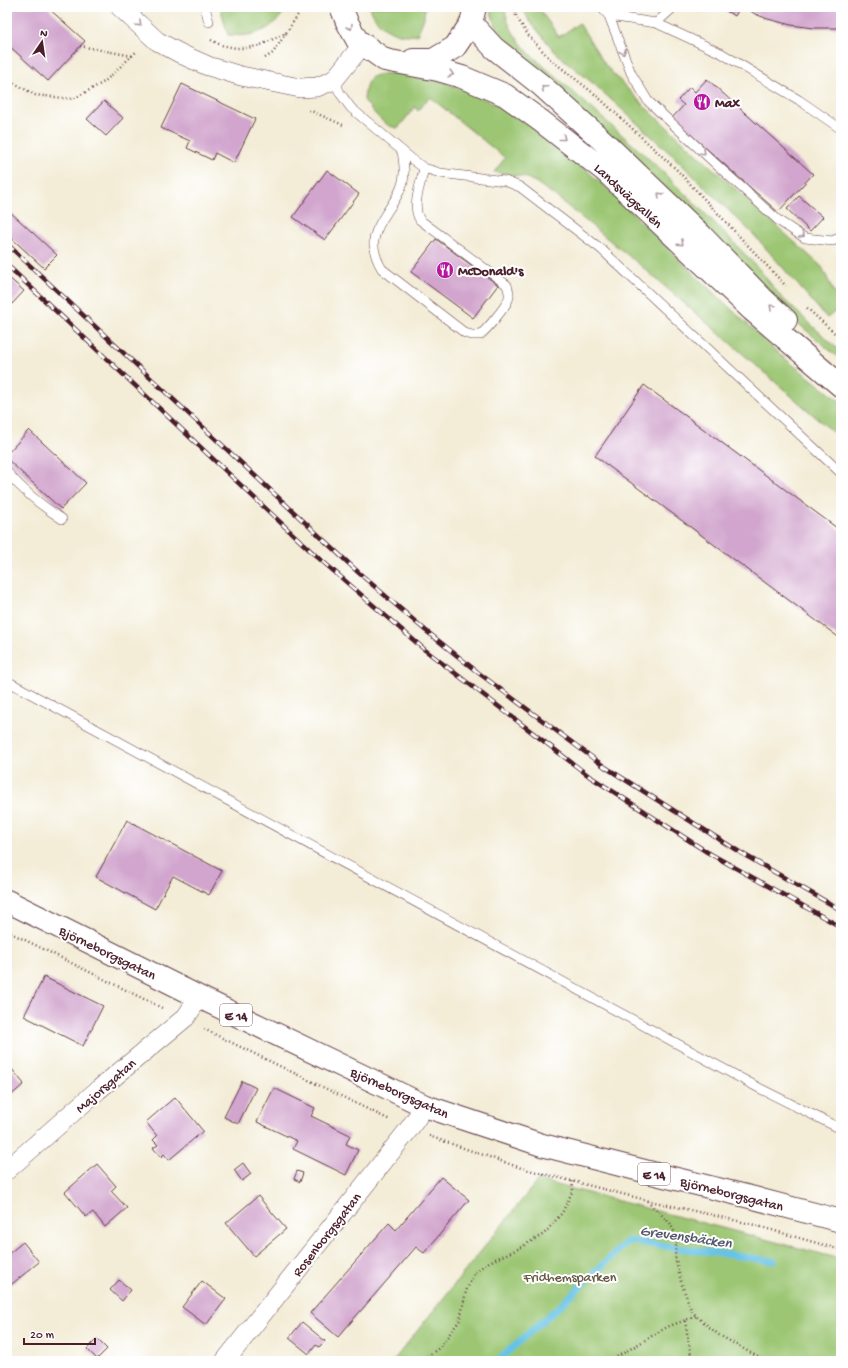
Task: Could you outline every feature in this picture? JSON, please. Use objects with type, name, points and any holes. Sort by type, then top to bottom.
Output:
[{"type":"main road","name":"Landsvägsallén","points":[[341,7],[346,22],[357,40],[385,60],[438,70],[506,95],[541,121],[606,172],[752,310],[841,386]]},
{"type":"main road","name":"Landsvägsallén","points":[[385,60],[433,60],[455,47],[473,15],[494,48],[541,85],[604,142],[702,236],[762,298],[841,372]]},
{"type":"main road","name":"Björneborgsgatan","points":[[7,901],[199,997],[425,1106],[542,1145],[841,1221]]},
{"type":"street","points":[[120,7],[157,41],[183,55],[208,66],[248,77],[300,88],[317,86],[334,80],[363,44]]},
{"type":"street","name":"Majorsgatan","points":[[7,1170],[98,1090],[186,1018],[199,997]]},
{"type":"street","name":"Rosenborgsgatan","points":[[225,1361],[409,1129],[425,1106]]},
{"type":"lane","points":[[205,7],[209,22]]},
{"type":"lane","points":[[601,7],[609,16],[631,73],[648,101],[779,220],[805,238],[833,242],[841,236]]},
{"type":"lane","points":[[656,24],[674,7]]},
{"type":"lane","points":[[609,16],[656,24],[721,53],[799,100],[841,129]]},
{"type":"lane","points":[[334,80],[340,93],[351,108],[402,152],[424,168],[440,173],[505,181],[520,187],[600,249],[841,473]]},
{"type":"lane","points":[[402,152],[404,174],[401,188],[380,220],[375,232],[374,247],[376,260],[382,269],[465,333],[480,335],[487,330],[509,300],[509,293],[506,285],[420,220],[416,214],[417,200],[424,168]]},
{"type":"lane","points":[[7,472],[40,505],[62,519]]},
{"type":"lane","points":[[7,681],[758,1088],[841,1129]]},
{"type":"path","points":[[211,40],[221,45],[236,48],[247,48],[261,45],[286,33],[304,7]]},
{"type":"path","points":[[515,7],[516,16],[528,35],[550,59],[597,96],[678,170],[790,290]]},
{"type":"path","points":[[7,79],[35,95],[73,99],[104,82],[142,47],[150,42],[157,41]]},
{"type":"path","points":[[80,46],[132,56]]},
{"type":"path","points":[[805,306],[841,339]]},
{"type":"path","points":[[7,932],[158,1006],[186,1018],[199,1027],[409,1129],[521,1168],[646,1200],[751,1224],[841,1250]]},
{"type":"path","points":[[421,1361],[439,1348],[460,1320],[466,1291],[475,1272],[489,1262],[518,1249],[544,1234],[562,1213],[573,1190],[572,1181]]},
{"type":"path","points":[[646,1200],[670,1223],[678,1237],[675,1256],[681,1282],[691,1309],[696,1316],[719,1335],[765,1361]]},
{"type":"path","points":[[610,1361],[667,1328],[696,1316]]},
{"type":"path","points":[[685,1321],[692,1361]]},
{"type":"green space","points":[[220,7],[287,7],[276,22],[269,27],[255,34],[237,36],[228,35]]},
{"type":"green space","points":[[370,7],[425,7],[424,18],[417,35],[395,33],[382,26],[377,21]]},
{"type":"green space","points":[[490,7],[505,7],[510,27],[521,44],[530,54],[647,157],[720,228],[759,269],[781,297],[841,352],[841,360],[787,314],[512,52],[498,31]]},
{"type":"green space","points":[[523,7],[538,7],[559,37],[579,23],[606,66],[645,107],[822,267],[841,307],[827,318],[755,236],[673,156],[595,85],[556,53],[528,19]]},
{"type":"green space","points":[[393,73],[423,75],[470,92],[501,107],[555,141],[618,199],[703,283],[783,357],[841,402],[841,439],[640,265],[555,196],[537,183],[525,177],[494,172],[505,158],[430,97],[418,111],[415,107],[398,128],[383,122],[364,100],[366,86],[374,76]]},
{"type":"green space","name":"Fridhemsparken","points":[[538,1180],[841,1259],[841,1361],[393,1361]]},
{"type":"building","points":[[7,7],[47,7],[85,41],[48,81],[7,44]]},
{"type":"building","points":[[719,7],[740,7],[735,16]]},
{"type":"building","points":[[746,7],[841,7],[841,28],[814,28],[791,25],[755,14]]},
{"type":"building","points":[[707,79],[813,174],[778,212],[672,118],[684,105],[678,100],[690,87],[695,92]]},
{"type":"building","points":[[182,84],[255,119],[234,163],[215,153],[212,160],[187,148],[190,141],[161,128]]},
{"type":"building","points":[[104,101],[123,118],[106,136],[87,119]]},
{"type":"building","points":[[327,170],[359,194],[325,240],[293,217]]},
{"type":"building","points":[[799,196],[823,217],[810,231],[787,209]]},
{"type":"building","points":[[7,209],[57,255],[44,268],[7,234]]},
{"type":"building","points":[[436,239],[498,285],[473,318],[411,272]]},
{"type":"building","points":[[7,276],[24,291],[12,304],[7,299]]},
{"type":"building","points":[[644,385],[841,531],[841,582],[837,590],[841,593],[841,639],[595,456]]},
{"type":"building","points":[[29,430],[86,483],[61,509],[7,459],[7,454]]},
{"type":"building","points":[[127,820],[222,871],[209,895],[173,876],[155,909],[96,877]]},
{"type":"building","points":[[44,977],[103,1006],[83,1046],[24,1016]]},
{"type":"building","points":[[7,1063],[24,1084],[7,1099]]},
{"type":"building","points":[[242,1081],[256,1088],[238,1124],[224,1117]]},
{"type":"building","points":[[274,1088],[315,1108],[311,1116],[350,1135],[346,1144],[358,1150],[346,1175],[293,1149],[297,1141],[257,1122]]},
{"type":"building","points":[[175,1097],[203,1131],[169,1160],[164,1154],[161,1157],[153,1148],[158,1145],[153,1140],[157,1136],[146,1122]]},
{"type":"building","points":[[243,1163],[251,1174],[242,1181],[234,1170]]},
{"type":"building","points":[[97,1164],[116,1186],[111,1191],[127,1208],[105,1227],[93,1212],[86,1217],[65,1192]]},
{"type":"building","points":[[297,1171],[303,1173],[300,1182],[294,1179]]},
{"type":"building","points":[[441,1177],[469,1200],[424,1253],[416,1247],[338,1337],[310,1313],[389,1223],[396,1230]]},
{"type":"building","points":[[258,1196],[286,1229],[254,1256],[226,1223]]},
{"type":"building","points":[[23,1242],[39,1262],[7,1288],[7,1255]]},
{"type":"building","points":[[119,1280],[131,1290],[122,1301],[110,1290]]},
{"type":"building","points":[[202,1281],[226,1299],[206,1325],[182,1307]]},
{"type":"building","points":[[302,1322],[325,1341],[319,1347],[316,1345],[309,1354],[289,1338]]},
{"type":"building","points":[[97,1339],[107,1349],[97,1359],[87,1349]]},
{"type":"waterway","name":"Grevensbäcken","points":[[497,1361],[561,1305],[628,1241],[774,1261]]},
{"type":"railway","points":[[7,244],[359,573],[425,630],[480,674],[605,767],[741,853],[841,910]]},
{"type":"railway","points":[[7,265],[314,554],[425,650],[589,776],[707,852],[841,927]]},
{"type":"place","name":"Max","points":[[702,102]]},
{"type":"place","name":"McDonald's","points":[[445,270]]}]
